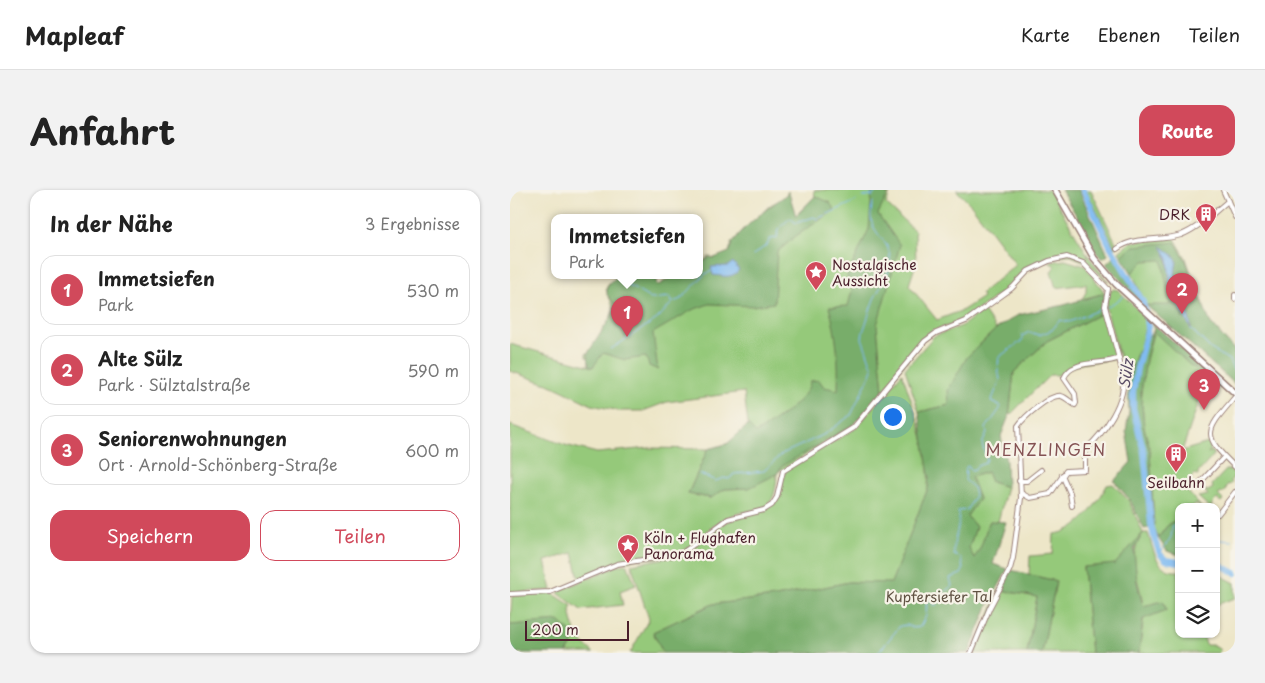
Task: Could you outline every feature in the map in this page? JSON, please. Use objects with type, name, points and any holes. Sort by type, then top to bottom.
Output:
[{"type":"main road","points":[[1055,190],[1094,258],[1115,282],[1235,395]]},
{"type":"street","points":[[1224,190],[1235,217]]},
{"type":"street","points":[[1117,249],[1134,241],[1184,235],[1228,201]]},
{"type":"street","points":[[510,594],[550,592],[617,564],[676,556],[728,519],[768,507],[777,497],[783,471],[853,428],[926,341],[936,333],[966,321],[1012,288],[1033,268],[1056,259],[1072,258],[1089,267],[1108,289]]},
{"type":"street","points":[[1104,285],[1115,282]]},
{"type":"street","points":[[1021,493],[1030,498],[1050,494],[1062,475],[1068,470],[1085,470],[1085,450],[1102,434],[1122,393],[1124,379],[1120,358],[1105,306],[1108,289],[1115,282]]},
{"type":"street","points":[[971,653],[1013,558],[1021,493],[1020,451],[1016,430],[1020,422],[1055,396],[1062,396],[1074,405],[1076,403],[1075,394],[1064,378],[1067,372],[1084,364],[1120,358]]},
{"type":"street","points":[[1235,395],[1215,419],[1210,430],[1212,444],[1235,468]]},
{"type":"street","points":[[1197,486],[1224,457]]},
{"type":"street","points":[[1020,481],[1027,481],[1041,470]]},
{"type":"street","points":[[1062,475],[1070,493],[1072,506]]},
{"type":"street","points":[[1220,511],[1235,492]]},
{"type":"green space","points":[[814,190],[891,190],[886,204],[915,231],[916,263],[909,285],[937,320],[963,310],[983,297],[981,293],[1016,265],[972,206],[956,190],[1049,190],[1089,257],[1108,282],[1088,263],[1068,255],[1048,258],[1027,267],[1006,289],[960,323],[940,328],[923,339],[883,392],[877,328],[853,426],[773,475],[777,474],[776,488],[773,498],[768,504],[762,508],[726,518],[713,526],[683,551],[670,556],[621,562],[579,578],[573,553],[545,561],[552,590],[510,593],[510,425],[565,445],[597,453],[649,448],[708,449],[688,494],[710,498],[725,489],[749,488],[716,447],[756,434],[748,425],[744,392],[667,402],[643,411],[620,411],[592,405],[553,386],[510,371],[510,344],[590,366],[589,358],[586,357],[586,354],[599,343],[614,309],[606,289],[614,280],[656,279],[657,286],[687,279],[703,279],[703,261],[708,257],[719,258],[733,252],[731,243],[769,206],[782,198],[788,191],[795,216],[815,197]]},
{"type":"green space","points":[[872,190],[890,190],[878,214],[900,245],[877,325],[883,392],[854,424],[782,466],[777,474],[749,488],[725,489],[711,498],[688,494],[708,449],[727,444],[748,425],[756,433],[770,424],[797,403],[804,395],[810,381],[819,380],[824,387],[838,390],[837,348],[829,307],[848,306],[852,290],[847,276],[869,229]]},
{"type":"green space","points":[[1061,190],[1079,190],[1108,255],[1102,259],[1095,251]]},
{"type":"green space","points":[[1086,190],[1091,190],[1118,247],[1115,248]]},
{"type":"green space","points":[[789,193],[796,216],[815,196],[829,202],[835,210],[796,236],[777,252],[774,303],[753,306],[709,304],[692,310],[653,333],[658,370],[649,366],[646,357],[625,360],[603,353],[593,367],[589,366],[588,353],[614,312],[615,304],[607,295],[607,287],[614,279],[656,279],[657,286],[668,279],[703,279],[703,263],[710,257],[714,258],[729,252],[732,244],[745,228]]},
{"type":"green space","points":[[1174,237],[1186,258],[1202,307],[1210,322],[1235,351],[1235,384],[1146,305],[1132,273],[1119,252],[1131,242]]},
{"type":"green space","points":[[1175,242],[1185,259],[1210,322],[1235,351],[1235,384],[1146,305],[1170,305],[1162,260],[1144,261],[1132,273],[1121,256],[1134,246]],"holes":[[[1165,250],[1177,261],[1174,274],[1176,286],[1184,300],[1183,318],[1181,307],[1178,305],[1170,289],[1169,268]]]},
{"type":"green space","points":[[1114,257],[1132,283],[1140,302],[1106,264]]},
{"type":"green space","points":[[1065,260],[1085,266],[1105,293],[1082,299],[1086,292],[1086,284],[1056,288],[1051,272],[1055,266],[1049,262]]},
{"type":"green space","points":[[1114,289],[1118,290],[1147,319],[1132,379],[1128,379],[1128,371],[1123,369],[1106,308],[1108,293]]},
{"type":"green space","name":"Kupfersiefer Tal","points":[[1105,293],[1104,312],[1047,341],[1014,372],[1009,416],[1001,436],[1006,461],[1007,487],[991,482],[987,472],[971,477],[979,499],[967,516],[976,527],[969,548],[974,558],[980,549],[990,521],[1006,522],[993,564],[1008,569],[988,606],[969,653],[663,653],[653,632],[713,604],[776,597],[849,582],[891,583],[928,488],[929,476],[919,412],[949,405],[948,390],[967,357],[996,329],[1018,315],[1064,305]]},
{"type":"green space","points":[[983,310],[996,329],[967,357],[949,405],[919,412],[905,369],[934,336],[962,326]]},
{"type":"green space","points":[[1104,312],[1117,352],[1116,358],[1073,366],[1063,375],[1050,375],[1009,416],[1014,372],[1047,341]]},
{"type":"green space","points":[[1152,323],[1209,372],[1192,367],[1153,331]]},
{"type":"green space","points":[[1154,330],[1192,367],[1209,372],[1182,451],[1208,443],[1211,449],[1208,453],[1212,451],[1214,455],[1198,473],[1198,476],[1195,474],[1185,484],[1182,482],[1182,485],[1198,503],[1175,503],[1175,520],[1167,526],[1158,538],[1154,527],[1150,451],[1144,427],[1141,392],[1146,360]]},
{"type":"green space","points":[[1153,331],[1141,392],[1144,427],[1150,451],[1154,527],[1144,529],[1130,500],[1114,481],[1131,462],[1126,431],[1129,412],[1128,379],[1138,350]]},
{"type":"green space","points":[[902,373],[924,444],[927,459],[928,488],[891,584],[849,582],[776,597],[713,604],[653,632],[663,653],[630,653],[649,619],[631,564],[679,556],[724,523],[774,504],[786,470],[855,429]]},
{"type":"green space","points":[[1226,470],[1230,470],[1235,474],[1231,481],[1232,483],[1228,484],[1225,491],[1218,495],[1223,500],[1221,502],[1217,499],[1213,503],[1205,503],[1198,497],[1208,495],[1204,490],[1208,491],[1213,488],[1212,485]]},
{"type":"green space","points":[[988,472],[991,482],[1007,487],[998,522],[990,521],[982,545],[974,559],[969,548],[976,527],[967,516],[979,499],[970,477]]},
{"type":"green space","points":[[1113,484],[1129,501],[1143,533],[1148,533],[1157,559],[1165,568],[1175,571],[1175,638],[1204,638],[1206,645],[1214,645],[1220,650],[1219,653],[1139,653],[1143,612],[1134,563],[1137,546],[1141,537],[1115,565],[1083,567],[1091,653],[1042,653],[1056,581],[1029,575],[1030,556],[1053,554],[1054,534],[1063,532],[1079,523],[1098,501],[1107,485]]},
{"type":"green space","points":[[1175,520],[1175,554],[1167,551],[1158,538],[1167,526]]},
{"type":"green space","points":[[1143,533],[1134,549],[1137,582],[1143,606],[1163,601],[1167,610],[1143,619],[1139,653],[1091,653],[1083,567],[1115,564]]},
{"type":"green space","points":[[627,564],[636,585],[620,591],[623,605],[581,610],[558,593],[619,565]]},
{"type":"green space","points":[[1011,570],[1056,581],[1042,653],[1027,653],[1037,597],[1000,590]]},
{"type":"green space","points":[[1220,575],[1235,583],[1235,598],[1220,604]]},
{"type":"green space","points":[[1000,590],[1037,597],[1027,653],[974,653]]},
{"type":"green space","points":[[552,593],[572,606],[570,610],[576,637],[525,625],[510,625],[512,596]]},
{"type":"green space","points":[[559,621],[576,637],[567,653],[510,653],[510,625]]},
{"type":"green space","points":[[576,637],[594,653],[567,653]]},
{"type":"water","points":[[1161,246],[1173,255],[1177,261],[1176,281],[1190,319],[1191,329],[1170,289],[1168,259]]},
{"type":"water","points":[[733,262],[739,270],[734,275],[713,275],[711,267],[728,266]]},
{"type":"waterway","points":[[872,197],[877,190]]},
{"type":"waterway","name":"Sülz","points":[[1083,190],[1109,244],[1143,302],[1148,327],[1137,368],[1133,392],[1133,408],[1144,452],[1151,524],[1155,541],[1160,554],[1166,560],[1175,561]]},
{"type":"waterway","points":[[863,197],[873,195]]},
{"type":"waterway","points":[[753,255],[767,245],[770,239],[777,238],[778,229],[790,218],[796,223],[814,217],[817,219],[856,201]]},
{"type":"waterway","points":[[700,474],[716,481],[723,478],[729,479],[734,474],[764,471],[782,454],[825,434],[851,415],[873,369],[862,338],[876,294],[887,275],[890,264],[889,251],[886,244],[871,221],[873,202]]},
{"type":"waterway","points":[[703,276],[712,271]]},
{"type":"waterway","points":[[611,349],[657,319],[673,302],[681,299],[700,279]]},
{"type":"waterway","points":[[622,284],[651,299],[670,297],[672,302]]},
{"type":"waterway","name":"Sülz","points":[[1128,290],[1134,284]]},
{"type":"waterway","points":[[1107,307],[1124,296]]},
{"type":"waterway","points":[[998,366],[999,357],[1023,340],[1022,336],[1029,332],[1039,335],[1052,330],[1060,320],[1069,322],[1103,308]]},
{"type":"waterway","points":[[1191,329],[1211,349],[1229,360],[1235,373]]},
{"type":"waterway","points":[[878,653],[900,626],[920,627],[926,616],[927,597],[929,596],[933,605],[936,605],[943,593],[952,586],[950,578],[961,574],[963,570],[961,558],[954,555],[954,543],[959,522],[958,511],[967,510],[975,495],[973,487],[965,480],[966,467],[968,466],[971,471],[975,470],[977,466],[985,463],[987,459],[982,444],[987,433],[986,428],[1000,409],[1000,405],[991,402],[1000,380],[998,369]]},
{"type":"waterway","points":[[1160,554],[1171,537],[1173,525],[1175,524]]},
{"type":"waterway","points":[[1220,540],[1232,541]]},
{"type":"waterway","name":"Sülz","points":[[1220,564],[1235,573]]},
{"type":"waterway","points":[[510,645],[516,653]]},
{"type":"place","name":"DRK","points":[[1206,233]]},
{"type":"place","name":"Nostalgische Aussicht","points":[[816,291]]},
{"type":"place","name":"Alte Sülz","points":[[1182,314]]},
{"type":"place","name":"Immetsiefen","points":[[627,337]]},
{"type":"place","name":"Seniorenwohnungen","points":[[1204,410]]},
{"type":"place","name":"Seilbahn","points":[[1176,473]]},
{"type":"place","name":"Köln + Flughafen Panorama","points":[[628,564]]},
{"type":"district","name":"MENZLINGEN","points":[[1046,449]]}]
